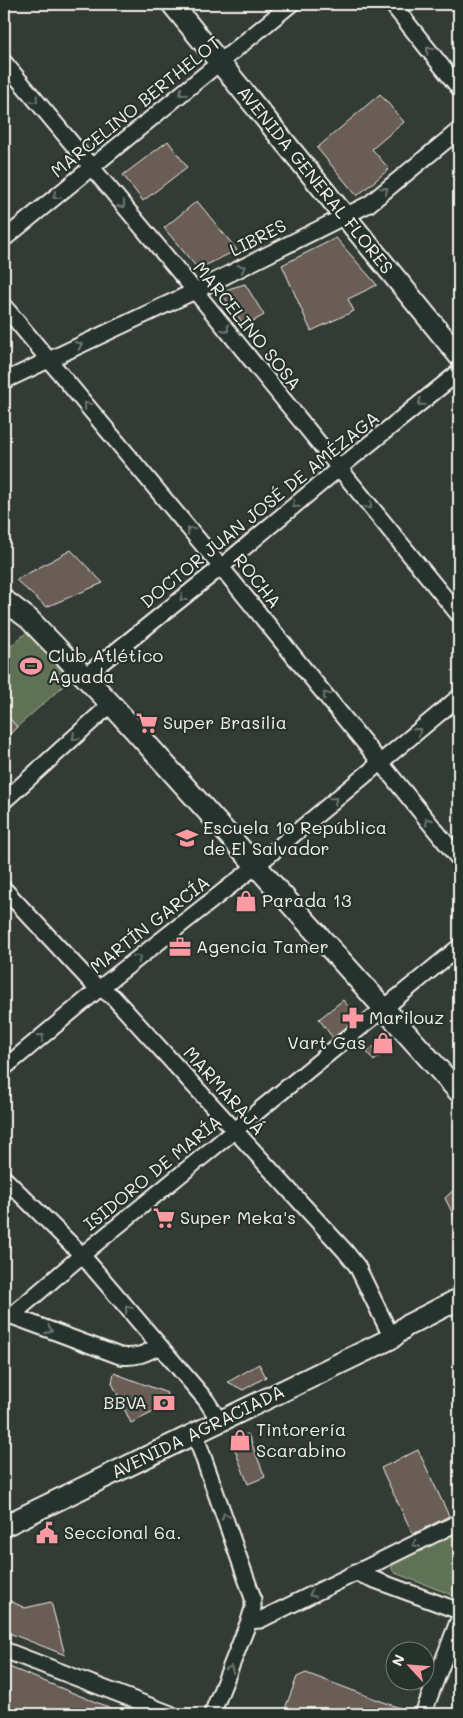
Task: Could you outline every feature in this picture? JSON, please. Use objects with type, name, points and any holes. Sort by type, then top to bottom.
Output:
[{"type":"main road","name":"AVENIDA GENERAL FLORES","points":[[172,4],[459,356]]},
{"type":"main road","points":[[4,600],[29,619],[111,704],[459,1092]]},
{"type":"main road","name":"AVENIDA AGRACIADA","points":[[4,1526],[392,1338],[406,1326],[459,1299]]},
{"type":"main road","name":"AVENIDA AGRACIADA","points":[[392,1338],[413,1337],[459,1314]]},
{"type":"street","name":"MARCELINO BERTHELOT","points":[[4,239],[292,4]]},
{"type":"street","points":[[392,4],[459,88]]},
{"type":"street","name":"MARCELINO SOSA","points":[[4,62],[195,291],[459,615]]},
{"type":"street","name":"LIBRES","points":[[4,381],[195,291],[369,204],[459,130]]},
{"type":"street","name":"ROCHA","points":[[4,306],[459,859]]},
{"type":"street","name":"DOCTOR JUAN JOSÉ DE AMÉZAGA","points":[[85,676],[221,568],[338,468],[459,372]]},
{"type":"street","name":"MARTÍN GARCÍA","points":[[4,1068],[100,988],[257,865],[459,697]]},
{"type":"street","points":[[4,801],[111,704]]},
{"type":"street","name":"MARMARAJÁ","points":[[4,889],[91,982],[113,997],[357,1266],[392,1338]]},
{"type":"street","name":"ISIDORO DE MARÍA","points":[[8,1314],[459,947]]},
{"type":"street","points":[[4,1178],[82,1255],[206,1400],[220,1422]]},
{"type":"street","points":[[8,1314],[120,1356],[133,1357],[146,1354],[159,1346]]},
{"type":"street","points":[[195,1434],[253,1593],[253,1608],[249,1621],[212,1714]]},
{"type":"street","points":[[249,1621],[260,1620],[459,1522]]},
{"type":"street","points":[[356,1573],[459,1611]]},
{"type":"street","points":[[423,1714],[459,1619]]},
{"type":"street","points":[[4,1650],[171,1714]]},
{"type":"green space","name":"Club Atlético Aguada","points":[[27,632],[70,680],[17,727],[4,712],[4,652]]},
{"type":"green space","points":[[459,1531],[459,1586],[455,1596],[393,1571],[394,1562]]},
{"type":"building","points":[[380,94],[404,122],[372,149],[389,169],[357,196],[317,148]]},
{"type":"building","points":[[168,141],[187,167],[143,201],[123,175]]},
{"type":"building","points":[[197,201],[237,250],[198,269],[164,228]]},
{"type":"building","points":[[336,238],[377,285],[348,299],[354,311],[311,331],[282,265]]},
{"type":"building","points":[[245,284],[264,315],[245,326],[224,297],[228,289]]},
{"type":"building","points":[[71,550],[103,583],[46,607],[16,580]]},
{"type":"building","name":"Club Atlético Aguada","points":[[4,712],[17,727],[4,740]]},
{"type":"building","points":[[343,1000],[358,1018],[333,1038],[319,1019]]},
{"type":"building","points":[[384,1038],[391,1046],[374,1061],[367,1052]]},
{"type":"building","points":[[459,1185],[459,1227],[445,1198]]},
{"type":"building","points":[[259,1364],[266,1377],[243,1390],[228,1382]]},
{"type":"building","points":[[114,1373],[167,1393],[162,1408],[131,1423],[112,1383]]},
{"type":"building","points":[[248,1434],[265,1477],[248,1484],[231,1440]]},
{"type":"building","points":[[418,1450],[449,1516],[413,1534],[381,1468]]},
{"type":"building","points":[[4,1598],[25,1608],[51,1602],[65,1655],[4,1631]]},
{"type":"building","points":[[4,1665],[125,1714],[4,1714]]},
{"type":"building","points":[[306,1673],[413,1714],[283,1714],[297,1677]]},
{"type":"place","name":"Club Atlético Aguada","points":[[31,666]]},
{"type":"place","name":"Super Brasilia","points":[[147,723]]},
{"type":"place","name":"Escuela 10 República de El Salvador","points":[[187,838]]},
{"type":"place","name":"Parada 13","points":[[246,901]]},
{"type":"place","name":"Agencia Tamer","points":[[180,947]]},
{"type":"place","name":"Marilouz","points":[[353,1018]]},
{"type":"place","name":"Vart Gas","points":[[383,1043]]},
{"type":"place","name":"Super Meka's","points":[[164,1218]]},
{"type":"place","name":"BBVA","points":[[164,1403]]},
{"type":"place","name":"Tintorería Scarabino","points":[[240,1440]]},
{"type":"place","name":"Seccional 6a.","points":[[47,1533]]}]
